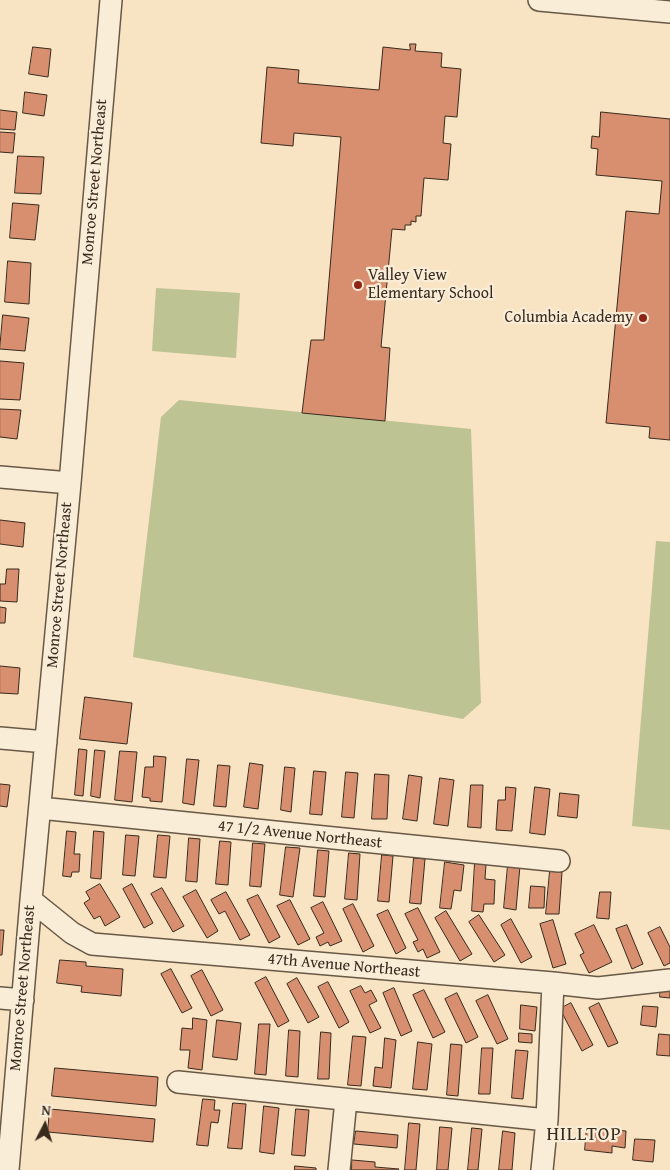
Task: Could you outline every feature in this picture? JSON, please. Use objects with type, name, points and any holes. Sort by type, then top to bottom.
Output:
[{"type":"street","name":"Monroe Street Northeast","points":[[8,1170],[70,483],[111,0]]},
{"type":"street","points":[[539,0],[670,12]]},
{"type":"street","points":[[0,477],[70,483]]},
{"type":"street","points":[[0,738],[46,742]]},
{"type":"street","name":"47 1/2 Avenue Northeast","points":[[40,808],[559,861]]},
{"type":"street","name":"47th Avenue Northeast","points":[[31,900],[72,933],[92,944],[598,988],[670,980]]},
{"type":"street","points":[[542,1170],[547,1120],[553,983]]},
{"type":"street","points":[[0,998],[23,1000]]},
{"type":"street","points":[[178,1082],[547,1120]]},
{"type":"street","points":[[339,1170],[346,1100]]},
{"type":"green space","points":[[156,288],[240,293],[236,358],[152,351]]},
{"type":"green space","points":[[179,400],[471,429],[481,703],[463,719],[133,657],[161,417]]},
{"type":"green space","points":[[656,541],[670,542],[670,830],[632,826]]},
{"type":"building","name":"Valley View Elementary School","points":[[410,44],[416,44],[415,51],[442,53],[441,67],[461,69],[457,117],[445,116],[443,143],[451,144],[448,180],[424,178],[421,216],[416,216],[416,222],[411,221],[411,225],[405,225],[405,230],[392,229],[381,347],[390,348],[385,421],[302,413],[311,340],[324,340],[341,137],[294,133],[293,146],[261,143],[267,67],[299,70],[298,83],[379,90],[383,47],[410,50]]},
{"type":"building","points":[[33,47],[51,49],[48,77],[29,74]]},
{"type":"building","points":[[25,92],[47,95],[44,116],[23,113]]},
{"type":"building","points":[[0,110],[17,112],[15,130],[0,129]]},
{"type":"building","name":"Columbia Academy","points":[[601,112],[670,119],[670,440],[649,438],[650,427],[606,423],[626,211],[659,214],[662,181],[596,175],[598,149],[591,148],[592,136],[599,137]]},
{"type":"building","points":[[0,132],[15,133],[13,153],[0,152]]},
{"type":"building","points":[[18,156],[44,157],[41,194],[15,193]]},
{"type":"building","points":[[13,203],[39,205],[35,240],[10,238]]},
{"type":"building","points":[[8,261],[31,263],[29,304],[5,302]]},
{"type":"building","points":[[3,315],[29,318],[25,351],[0,349]]},
{"type":"building","points":[[0,361],[24,363],[20,400],[0,399]]},
{"type":"building","points":[[0,409],[21,410],[17,439],[0,437]]},
{"type":"building","points":[[0,520],[25,523],[23,547],[0,544]]},
{"type":"building","points":[[7,569],[19,569],[17,602],[0,601],[0,584],[5,584]]},
{"type":"building","points":[[0,607],[6,608],[5,623],[0,623]]},
{"type":"building","points":[[0,666],[20,668],[18,694],[0,693]]},
{"type":"building","points":[[85,697],[132,703],[127,744],[80,739]]},
{"type":"building","points":[[79,749],[87,750],[83,796],[75,795]]},
{"type":"building","points":[[95,750],[105,751],[100,798],[91,796]]},
{"type":"building","points":[[120,751],[137,752],[132,802],[115,800]]},
{"type":"building","points":[[154,756],[166,757],[162,802],[150,801],[150,798],[142,797],[145,767],[153,767]]},
{"type":"building","points":[[187,759],[199,760],[194,805],[183,803]]},
{"type":"building","points":[[250,763],[263,765],[258,809],[244,807]]},
{"type":"building","points":[[218,765],[230,766],[226,807],[214,806]]},
{"type":"building","points":[[285,767],[295,768],[291,812],[281,810]]},
{"type":"building","points":[[314,771],[326,772],[322,815],[310,814]]},
{"type":"building","points":[[346,772],[358,773],[354,818],[342,817]]},
{"type":"building","points":[[375,774],[389,775],[387,819],[372,819]]},
{"type":"building","points":[[409,775],[422,777],[417,821],[403,819]]},
{"type":"building","points":[[440,778],[454,780],[448,826],[434,824]]},
{"type":"building","points":[[0,784],[10,785],[7,807],[0,806]]},
{"type":"building","points":[[471,785],[483,785],[481,828],[468,827]]},
{"type":"building","points":[[506,787],[516,788],[512,831],[496,830],[498,800],[505,800]]},
{"type":"building","points":[[535,787],[550,789],[545,835],[530,833]]},
{"type":"building","points":[[560,793],[579,795],[577,818],[558,816]]},
{"type":"building","points":[[67,831],[76,832],[74,854],[80,854],[79,872],[72,872],[71,877],[63,876]]},
{"type":"building","points":[[94,831],[104,832],[101,879],[91,878]]},
{"type":"building","points":[[126,835],[139,836],[135,876],[123,875]]},
{"type":"building","points":[[158,835],[170,836],[166,878],[154,877]]},
{"type":"building","points":[[189,838],[200,839],[197,882],[186,881]]},
{"type":"building","points":[[220,841],[231,842],[228,885],[216,884]]},
{"type":"building","points":[[253,843],[265,844],[261,887],[250,886]]},
{"type":"building","points":[[286,847],[300,848],[293,897],[280,895]]},
{"type":"building","points":[[318,850],[329,851],[325,897],[314,896]]},
{"type":"building","points":[[349,853],[360,854],[357,900],[345,899]]},
{"type":"building","points":[[382,855],[393,856],[389,902],[378,901]]},
{"type":"building","points":[[414,858],[425,859],[421,904],[410,903]]},
{"type":"building","points":[[445,862],[464,865],[461,891],[454,890],[451,909],[440,908]]},
{"type":"building","points":[[475,863],[486,864],[485,879],[495,880],[494,904],[484,904],[483,912],[472,911]]},
{"type":"building","points":[[508,865],[520,866],[516,910],[504,908]]},
{"type":"building","points":[[550,871],[562,872],[559,914],[546,914]]},
{"type":"building","points":[[100,884],[120,917],[105,926],[100,916],[94,919],[84,903],[90,899],[86,892]]},
{"type":"building","points":[[132,884],[153,923],[144,928],[123,889]]},
{"type":"building","points":[[531,886],[545,887],[544,908],[529,908]]},
{"type":"building","points":[[162,888],[184,926],[173,932],[151,894]]},
{"type":"building","points":[[196,890],[218,931],[207,938],[183,897]]},
{"type":"building","points":[[226,892],[250,935],[240,940],[225,911],[219,914],[211,900]]},
{"type":"building","points":[[600,892],[611,892],[609,919],[597,918]]},
{"type":"building","points":[[258,895],[280,937],[269,943],[247,900]]},
{"type":"building","points":[[290,900],[310,939],[298,945],[277,906]]},
{"type":"building","points":[[323,902],[342,941],[330,946],[328,942],[320,946],[316,937],[324,933],[311,908]]},
{"type":"building","points":[[353,904],[374,946],[363,952],[343,909]]},
{"type":"building","points":[[418,908],[440,952],[427,958],[423,949],[418,952],[413,942],[418,940],[405,914]]},
{"type":"building","points":[[388,910],[406,948],[396,954],[377,915]]},
{"type":"building","points":[[446,911],[472,954],[460,961],[435,918]]},
{"type":"building","points":[[479,915],[505,955],[494,962],[469,922]]},
{"type":"building","points":[[511,919],[532,957],[521,963],[501,925]]},
{"type":"building","points":[[553,920],[566,964],[553,968],[540,924]]},
{"type":"building","points":[[594,925],[612,962],[589,973],[580,955],[584,953],[575,934]]},
{"type":"building","points":[[627,925],[643,964],[632,969],[616,929]]},
{"type":"building","points":[[660,927],[670,947],[670,963],[664,966],[648,933]]},
{"type":"building","points":[[0,930],[4,930],[2,955],[0,955]]},
{"type":"building","points":[[60,960],[86,962],[86,966],[123,969],[121,996],[81,992],[82,986],[57,983]]},
{"type":"building","points":[[171,969],[192,1008],[182,1013],[161,974]]},
{"type":"building","points":[[202,970],[223,1010],[211,1016],[191,976]]},
{"type":"building","points":[[266,977],[289,1021],[278,1027],[255,983]]},
{"type":"building","points":[[297,978],[319,1017],[308,1023],[287,984]]},
{"type":"building","points":[[328,982],[349,1022],[339,1028],[318,987]]},
{"type":"building","points":[[361,986],[365,993],[371,990],[377,1001],[369,1005],[381,1028],[370,1033],[350,991]]},
{"type":"building","points":[[661,987],[670,987],[670,998],[660,997]]},
{"type":"building","points":[[394,988],[412,1031],[401,1036],[383,993]]},
{"type":"building","points":[[424,990],[445,1032],[433,1038],[413,995]]},
{"type":"building","points":[[457,993],[478,1037],[466,1043],[445,999]]},
{"type":"building","points":[[488,995],[508,1039],[497,1044],[476,1001]]},
{"type":"building","points":[[571,1003],[593,1045],[582,1051],[560,1009]]},
{"type":"building","points":[[599,1003],[618,1043],[608,1047],[589,1008]]},
{"type":"building","points":[[521,1005],[537,1007],[535,1031],[520,1029]]},
{"type":"building","points":[[643,1006],[658,1007],[656,1027],[641,1025]]},
{"type":"building","points":[[193,1018],[207,1020],[202,1070],[188,1068],[190,1050],[180,1050],[182,1028],[192,1029]]},
{"type":"building","points":[[217,1020],[241,1023],[237,1060],[213,1057]]},
{"type":"building","points":[[259,1024],[270,1024],[266,1075],[255,1074]]},
{"type":"building","points":[[289,1030],[300,1031],[298,1077],[286,1076]]},
{"type":"building","points":[[321,1032],[331,1033],[329,1079],[318,1079]]},
{"type":"building","points":[[519,1033],[532,1034],[532,1043],[519,1042]]},
{"type":"building","points":[[659,1034],[670,1035],[670,1056],[657,1055]]},
{"type":"building","points":[[353,1036],[366,1037],[361,1086],[348,1085]]},
{"type":"building","points":[[385,1038],[396,1040],[391,1088],[373,1086],[375,1067],[382,1068]]},
{"type":"building","points":[[418,1042],[432,1044],[427,1090],[413,1089]]},
{"type":"building","points":[[451,1044],[462,1045],[458,1096],[447,1095]]},
{"type":"building","points":[[482,1048],[493,1048],[490,1094],[479,1094]]},
{"type":"building","points":[[516,1050],[528,1051],[523,1099],[512,1098]]},
{"type":"building","points":[[55,1068],[158,1077],[156,1106],[52,1096]]},
{"type":"building","points":[[203,1099],[215,1100],[214,1110],[220,1110],[218,1123],[211,1122],[208,1146],[197,1145]]},
{"type":"building","points":[[233,1103],[246,1104],[242,1149],[228,1148]]},
{"type":"building","points":[[264,1106],[279,1108],[274,1154],[260,1152]]},
{"type":"building","points":[[50,1109],[155,1119],[153,1142],[48,1132]]},
{"type":"building","points":[[296,1109],[309,1110],[305,1156],[292,1155]]},
{"type":"building","points":[[409,1123],[420,1124],[416,1170],[405,1170]]},
{"type":"building","points":[[440,1127],[452,1128],[448,1170],[437,1170]]},
{"type":"building","points":[[587,1127],[626,1131],[625,1148],[612,1146],[612,1153],[585,1150]]},
{"type":"building","points":[[472,1128],[482,1129],[478,1170],[468,1170]]},
{"type":"building","points":[[356,1131],[398,1135],[397,1148],[354,1144]]},
{"type":"building","points":[[503,1131],[515,1133],[512,1170],[499,1170]]},
{"type":"building","points":[[635,1139],[655,1140],[653,1162],[633,1160]]},
{"type":"building","points":[[352,1160],[375,1162],[375,1167],[399,1169],[352,1170]]},
{"type":"building","points":[[295,1166],[316,1168],[316,1170],[295,1170]]},
{"type":"place","name":"Valley View Elementary School","points":[[358,285]]},
{"type":"place","name":"Columbia Academy","points":[[643,318]]},
{"type":"district","name":"HILLTOP","points":[[584,1135]]}]
